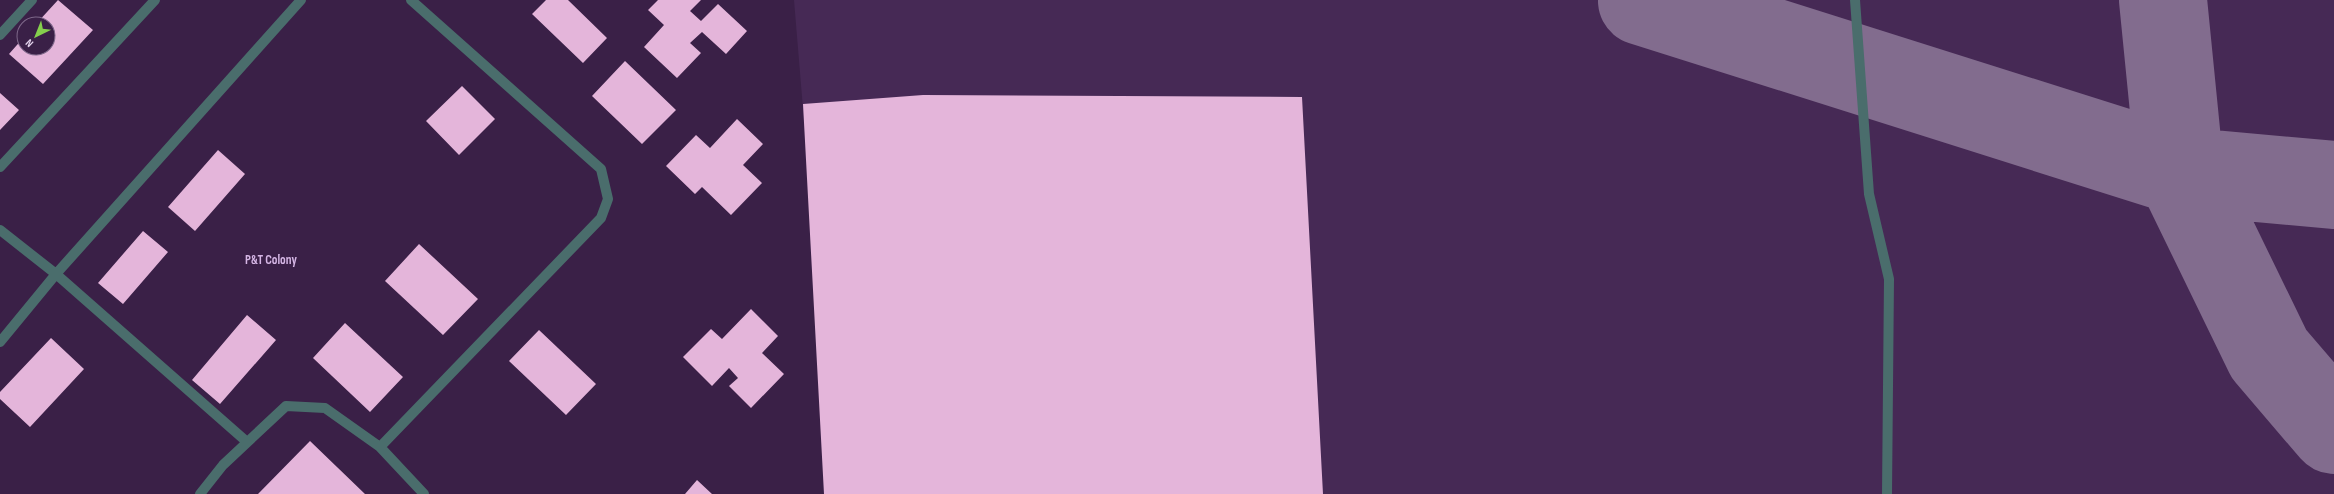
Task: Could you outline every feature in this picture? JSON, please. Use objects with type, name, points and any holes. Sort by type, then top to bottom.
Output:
[{"type":"street","points":[[0,35],[32,0]]},
{"type":"street","points":[[0,167],[154,0]]},
{"type":"street","points":[[0,342],[56,274],[301,0]]},
{"type":"street","points":[[380,448],[601,218],[608,199],[601,168],[411,0]]},
{"type":"street","points":[[1855,0],[1869,194],[1889,279],[1887,494]]},
{"type":"street","points":[[0,230],[56,274],[247,442]]},
{"type":"street","points":[[200,494],[223,465],[286,406],[325,408],[380,448],[424,494]]},
{"type":"shaded area","points":[[794,0],[2334,0],[2334,494],[835,494]]},
{"type":"building","points":[[58,0],[93,30],[43,84],[9,54],[16,46],[16,56],[56,56],[56,16],[43,16]]},
{"type":"building","points":[[546,0],[568,0],[607,38],[583,63],[532,14]]},
{"type":"building","points":[[658,0],[701,0],[690,11],[701,21],[718,4],[747,31],[726,54],[702,32],[690,43],[701,53],[677,78],[644,47],[664,25],[648,10]]},
{"type":"building","points":[[625,61],[676,110],[642,144],[592,96]]},
{"type":"building","points":[[462,86],[495,119],[459,155],[426,121]]},
{"type":"building","points":[[0,93],[19,110],[0,130]]},
{"type":"building","points":[[923,95],[1302,97],[1323,494],[824,494],[803,104]]},
{"type":"building","points":[[737,119],[763,144],[743,165],[762,183],[731,215],[702,187],[695,194],[666,166],[696,135],[710,148]]},
{"type":"building","points":[[218,150],[245,174],[195,231],[168,207]]},
{"type":"building","points":[[143,231],[168,252],[123,304],[98,283]]},
{"type":"building","points":[[419,244],[478,299],[443,335],[385,281]]},
{"type":"building","points":[[751,309],[778,336],[762,353],[784,374],[751,408],[729,386],[738,378],[729,368],[712,386],[683,357],[711,329],[722,339]]},
{"type":"building","points":[[247,315],[276,340],[220,404],[192,380]]},
{"type":"building","points":[[345,323],[403,377],[370,412],[313,358]]},
{"type":"building","points":[[539,330],[596,384],[566,415],[509,361]]},
{"type":"building","points":[[51,338],[84,369],[30,427],[0,399],[0,392]]},
{"type":"building","points":[[310,441],[365,494],[258,494]]},
{"type":"building","points":[[697,480],[712,494],[685,494]]},
{"type":"taxiway","points":[[2163,0],[2180,171],[2269,354],[2334,430]]},
{"type":"taxiway","points":[[1642,1],[2180,171],[2334,185]]},
{"type":"district","name":"P&T Colony","points":[[271,259]]}]
